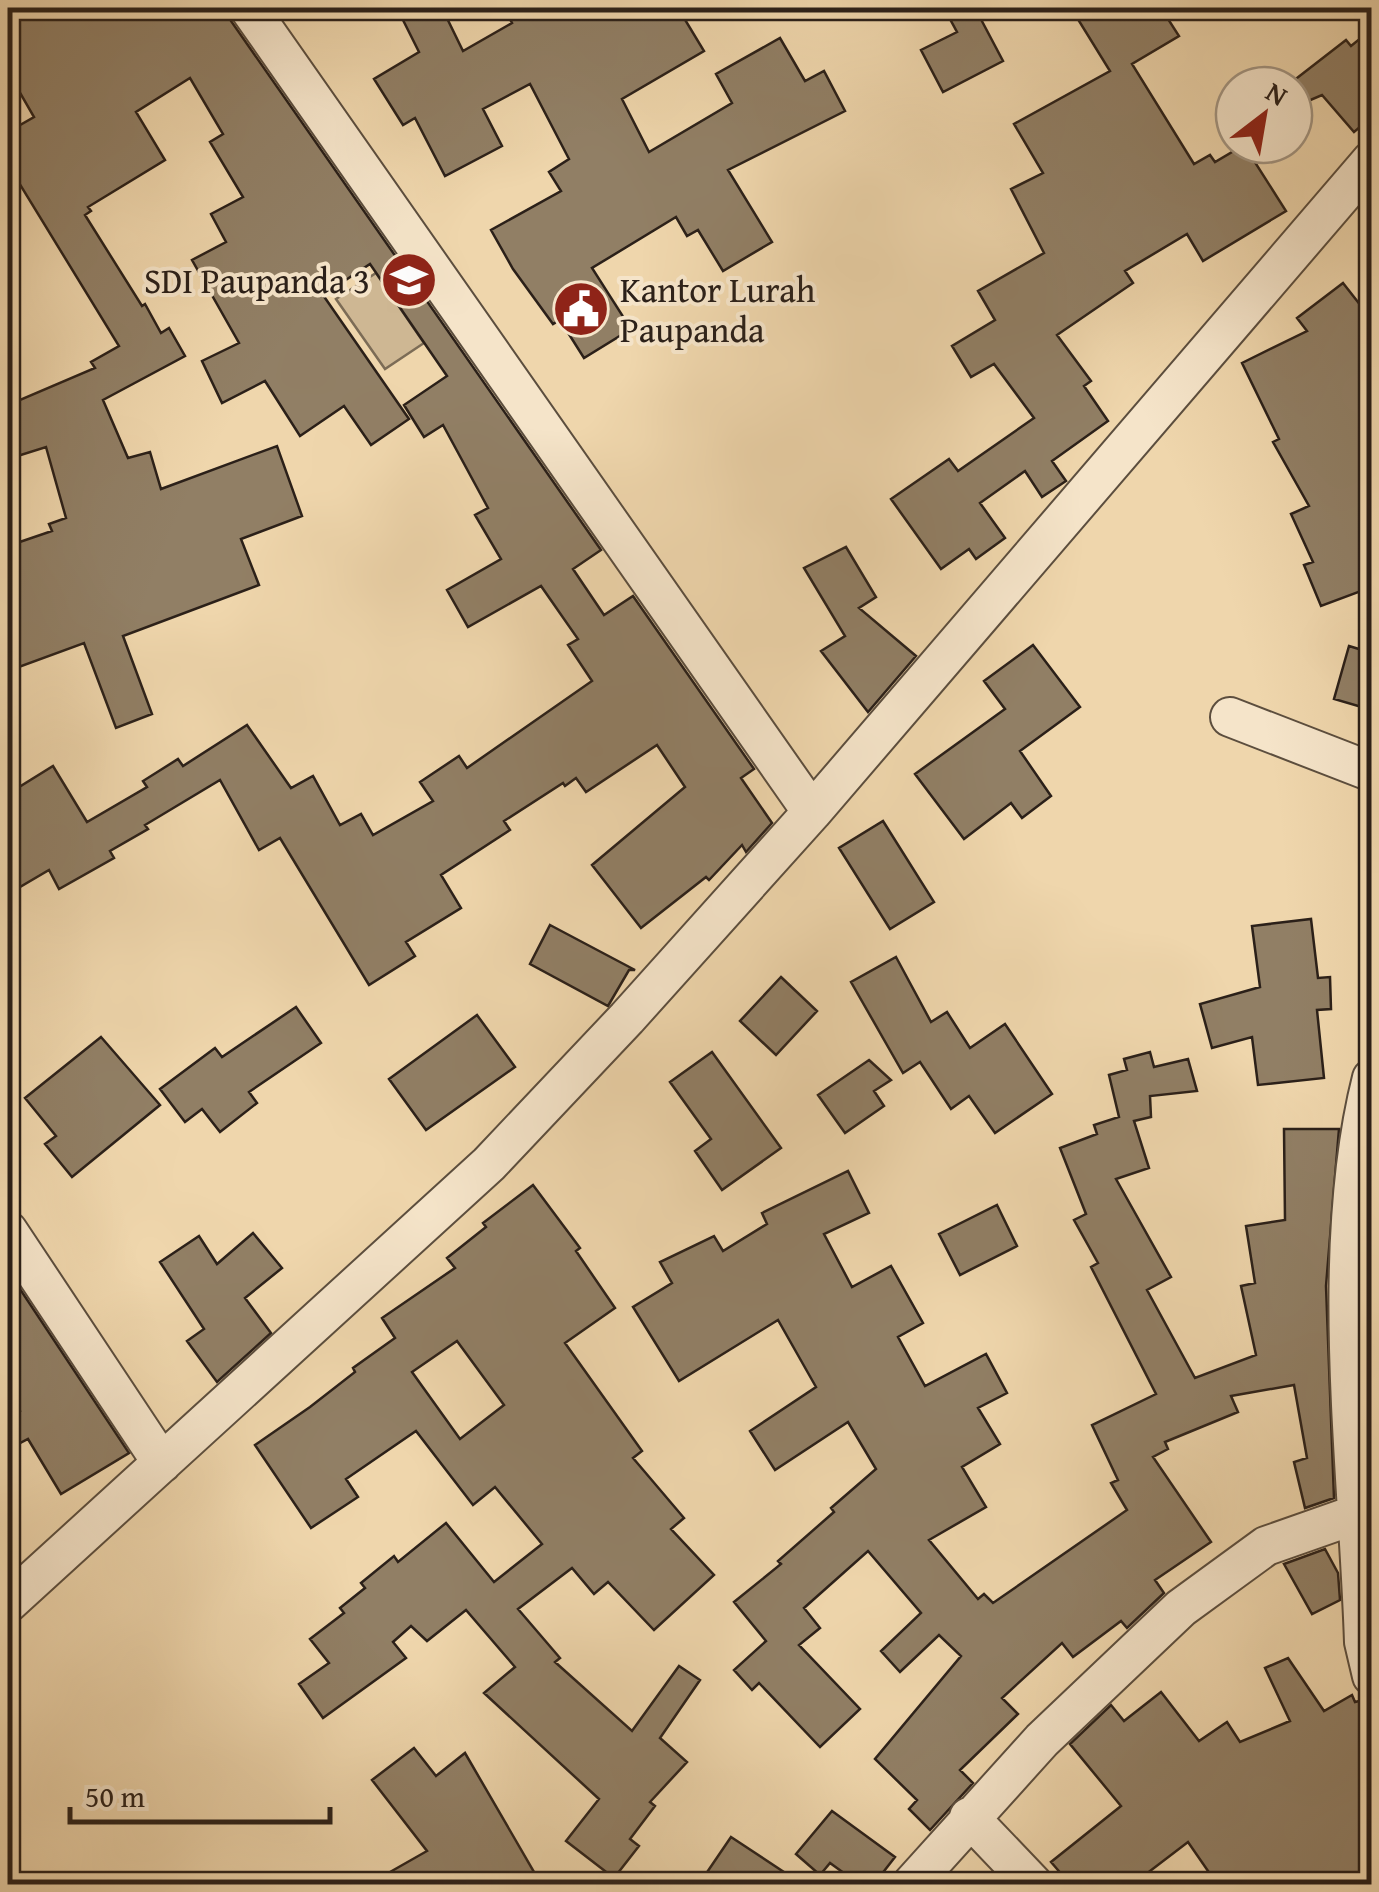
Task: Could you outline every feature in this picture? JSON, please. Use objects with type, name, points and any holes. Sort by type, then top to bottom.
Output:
[{"type":"street","points":[[249,8],[812,812]]},
{"type":"street","points":[[8,1604],[488,1164],[812,812],[1372,160]]},
{"type":"street","points":[[1230,717],[1372,772]]},
{"type":"street","points":[[1372,1078],[1358,1160],[1349,1291],[1364,1642],[1372,1676]]},
{"type":"street","points":[[8,1231],[162,1463]]},
{"type":"street","points":[[912,1884],[969,1816],[1042,1740],[1182,1608],[1266,1546],[1360,1513]]},
{"type":"street","points":[[969,1816],[1032,1884]]},
{"type":"shaded area","points":[[376,273],[424,343],[385,369],[336,299]]},
{"type":"building","points":[[8,8],[227,8],[231,21],[601,550],[573,569],[604,615],[633,596],[754,769],[741,778],[772,823],[746,852],[742,845],[709,880],[706,877],[641,928],[592,865],[685,787],[657,745],[586,792],[576,778],[504,821],[510,830],[441,875],[461,908],[406,942],[415,956],[369,985],[280,838],[259,850],[220,780],[145,825],[148,829],[110,851],[114,858],[59,889],[49,870],[8,894],[8,794],[53,766],[87,822],[147,787],[143,781],[178,759],[183,766],[247,725],[291,788],[313,776],[340,825],[361,814],[373,835],[433,801],[420,782],[459,756],[467,768],[592,681],[568,645],[578,639],[541,586],[468,627],[447,590],[501,559],[475,515],[488,508],[443,425],[424,437],[404,405],[447,376],[370,264],[323,295],[409,419],[371,445],[344,406],[300,436],[265,381],[222,403],[202,361],[239,343],[192,260],[226,242],[211,214],[243,197],[210,142],[223,134],[190,78],[136,112],[165,160],[88,207],[91,211],[85,215],[161,333],[169,328],[185,356],[103,400],[128,458],[150,452],[161,489],[277,446],[302,516],[241,539],[259,585],[123,636],[152,714],[116,728],[84,643],[8,671],[8,546],[52,531],[49,524],[66,518],[46,447],[8,459],[8,405],[95,368],[91,362],[119,346],[8,165],[8,132],[34,117],[8,72]]},
{"type":"building","points":[[397,8],[442,8],[463,51],[512,23],[504,8],[678,8],[704,51],[622,99],[649,152],[732,103],[716,74],[780,38],[805,81],[824,71],[845,111],[728,170],[772,242],[723,271],[698,230],[687,236],[676,217],[592,268],[631,329],[584,358],[560,320],[553,324],[513,269],[491,230],[561,191],[549,172],[569,159],[530,84],[483,109],[502,146],[445,176],[415,118],[403,125],[374,79],[419,52]]},
{"type":"building","points":[[975,8],[1003,61],[943,92],[921,50],[957,32],[950,19]]},
{"type":"building","points":[[1071,8],[1161,8],[1179,36],[1132,64],[1194,164],[1210,155],[1214,165],[1257,165],[1286,211],[1203,261],[1187,234],[1125,271],[1133,283],[1057,335],[1091,381],[1084,386],[1108,421],[1052,461],[1066,481],[1042,497],[1025,471],[980,503],[1005,538],[976,559],[969,549],[941,569],[891,499],[949,459],[958,471],[1034,418],[994,364],[971,377],[952,346],[995,320],[978,291],[1044,253],[1011,189],[1043,173],[1014,124],[1110,71]]},
{"type":"building","points":[[1372,29],[1372,117],[1354,132],[1322,95],[1314,98],[1314,65],[1346,40],[1351,46]]},
{"type":"building","points":[[1343,283],[1372,320],[1372,587],[1321,606],[1304,565],[1313,562],[1291,514],[1309,506],[1273,442],[1279,439],[1242,363],[1307,331],[1297,318]]},
{"type":"building","points":[[846,547],[876,597],[859,608],[916,656],[868,712],[821,651],[845,636],[804,568]]},
{"type":"building","points":[[1033,645],[1080,707],[1020,751],[1051,796],[1022,818],[1011,803],[964,839],[915,774],[1005,709],[984,681]]},
{"type":"building","points":[[1349,646],[1372,653],[1372,710],[1334,699]]},
{"type":"building","points":[[883,821],[934,902],[890,929],[839,848]]},
{"type":"building","points":[[1311,919],[1318,978],[1330,977],[1331,1009],[1317,1010],[1324,1078],[1258,1085],[1252,1037],[1212,1048],[1200,1004],[1260,987],[1252,926]]},
{"type":"building","points":[[550,925],[635,970],[629,970],[608,1006],[530,964]]},
{"type":"building","points":[[896,957],[931,1022],[947,1012],[970,1048],[1005,1024],[1052,1094],[995,1133],[969,1096],[951,1109],[920,1062],[903,1073],[851,982]]},
{"type":"building","points":[[781,977],[817,1011],[776,1055],[740,1021]]},
{"type":"building","points":[[296,1007],[321,1043],[249,1092],[257,1103],[220,1132],[202,1109],[185,1122],[160,1089],[215,1048],[222,1057]]},
{"type":"building","points":[[477,1015],[515,1067],[426,1130],[389,1079]]},
{"type":"building","points":[[101,1037],[160,1105],[72,1177],[45,1144],[56,1136],[25,1098]]},
{"type":"building","points":[[712,1052],[781,1148],[722,1190],[695,1151],[711,1139],[670,1082]]},
{"type":"building","points":[[1150,1052],[1154,1067],[1188,1059],[1197,1091],[1150,1096],[1151,1117],[1134,1121],[1149,1168],[1116,1179],[1171,1277],[1147,1290],[1195,1378],[1256,1355],[1241,1286],[1255,1283],[1246,1226],[1285,1220],[1284,1129],[1339,1129],[1326,1286],[1334,1498],[1305,1508],[1294,1462],[1307,1458],[1294,1385],[1231,1396],[1238,1412],[1165,1442],[1168,1449],[1153,1457],[1211,1542],[1155,1580],[1164,1593],[1127,1628],[1121,1621],[1073,1657],[1062,1643],[1002,1698],[1018,1714],[960,1770],[973,1783],[930,1830],[909,1809],[917,1800],[875,1759],[961,1656],[939,1635],[900,1672],[881,1651],[921,1613],[868,1551],[804,1608],[820,1628],[799,1645],[860,1709],[820,1747],[759,1683],[752,1690],[734,1670],[766,1641],[734,1602],[781,1564],[778,1561],[834,1512],[831,1508],[876,1469],[848,1422],[775,1470],[750,1431],[816,1387],[778,1320],[679,1381],[633,1307],[672,1283],[660,1262],[714,1236],[723,1251],[767,1224],[762,1213],[848,1171],[869,1213],[824,1234],[852,1287],[891,1266],[923,1323],[898,1337],[925,1386],[986,1354],[1007,1393],[978,1408],[1000,1444],[962,1467],[986,1507],[929,1540],[978,1599],[984,1594],[993,1603],[1127,1510],[1111,1483],[1118,1480],[1092,1425],[1156,1394],[1091,1267],[1098,1263],[1074,1220],[1086,1214],[1060,1148],[1097,1134],[1094,1125],[1119,1117],[1109,1075],[1127,1070],[1124,1059]]},
{"type":"building","points":[[869,1060],[891,1080],[874,1091],[884,1106],[845,1133],[818,1095]]},
{"type":"building","points":[[533,1185],[580,1248],[576,1251],[615,1308],[565,1343],[642,1451],[633,1458],[684,1518],[671,1529],[714,1575],[654,1630],[608,1582],[594,1594],[572,1568],[518,1609],[560,1658],[555,1662],[632,1731],[679,1666],[700,1680],[660,1738],[687,1762],[650,1802],[655,1806],[630,1839],[639,1846],[614,1878],[566,1841],[599,1799],[484,1693],[515,1667],[466,1610],[427,1641],[411,1626],[393,1642],[406,1658],[323,1718],[299,1684],[329,1663],[310,1639],[344,1613],[340,1608],[365,1588],[361,1583],[394,1556],[398,1562],[446,1523],[494,1582],[542,1544],[495,1487],[473,1505],[416,1431],[346,1479],[358,1497],[311,1528],[255,1445],[310,1407],[355,1372],[353,1368],[395,1338],[382,1318],[455,1268],[447,1258],[486,1227],[483,1223]],"holes":[[[457,1341],[504,1405],[460,1439],[412,1372]]]},
{"type":"building","points":[[997,1205],[1017,1246],[960,1275],[939,1234]]},
{"type":"building","points":[[253,1233],[282,1268],[245,1298],[271,1333],[217,1382],[187,1341],[204,1329],[160,1262],[199,1236],[217,1264]]},
{"type":"building","points":[[8,1271],[129,1453],[61,1494],[28,1439],[20,1443],[8,1423],[20,1411],[8,1391]]},
{"type":"building","points":[[1325,1549],[1338,1573],[1340,1600],[1312,1614],[1284,1564]]},
{"type":"building","points":[[1288,1658],[1324,1711],[1352,1695],[1355,1702],[1372,1698],[1372,1884],[1217,1884],[1188,1842],[1133,1884],[1070,1884],[1051,1862],[1121,1806],[1070,1744],[1111,1705],[1124,1721],[1161,1692],[1199,1741],[1227,1722],[1240,1742],[1290,1721],[1265,1668]]},
{"type":"building","points":[[414,1748],[436,1776],[465,1753],[541,1884],[369,1884],[427,1851],[372,1780]]},
{"type":"building","points":[[832,1811],[895,1857],[874,1884],[859,1884],[830,1863],[820,1875],[796,1854]]},
{"type":"building","points":[[731,1837],[802,1884],[699,1884]]},
{"type":"place","name":"SDI Paupanda 3","points":[[409,280]]},
{"type":"place","name":"Kantor Lurah Paupanda","points":[[581,309]]}]
